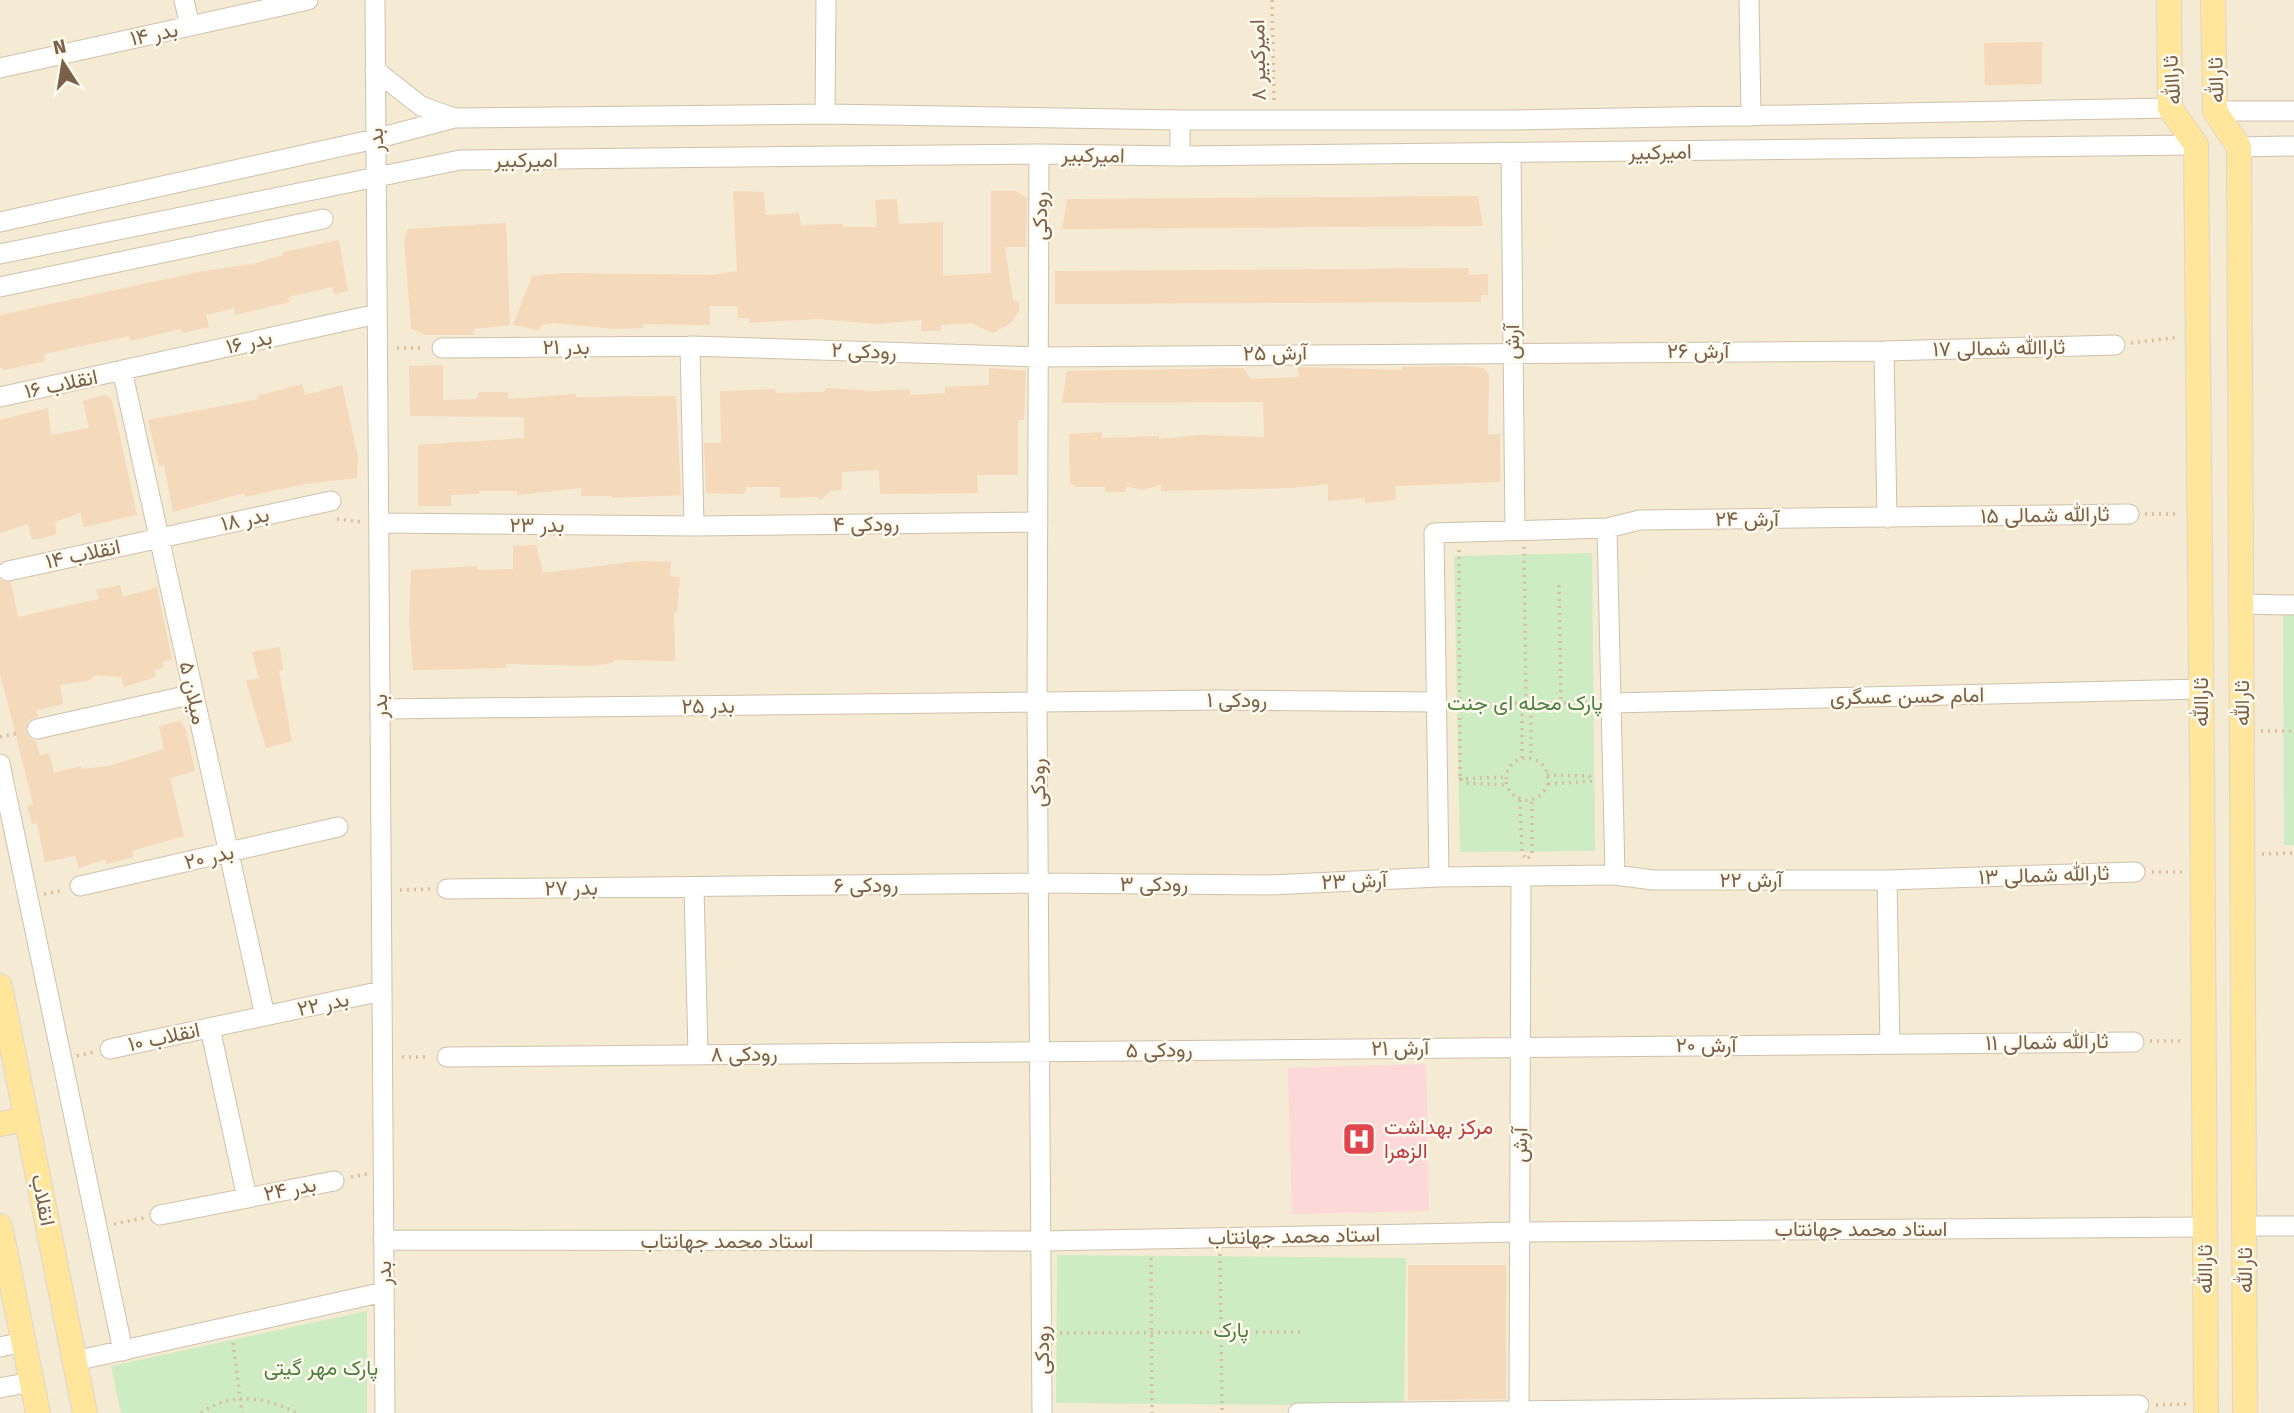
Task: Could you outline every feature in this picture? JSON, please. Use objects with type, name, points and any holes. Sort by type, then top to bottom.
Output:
[{"type":"main road","name":"ثاراالله","points":[[2169,0],[2170,108],[2196,145],[2203,515],[2201,689],[2206,1408]]},
{"type":"main road","name":"ثارالله","points":[[2213,0],[2215,111],[2239,147],[2245,1413]]},
{"type":"main road","points":[[2170,108],[2215,111]]},
{"type":"main road","points":[[2196,145],[2239,147]]},
{"type":"main road","name":"انقلاب","points":[[0,986],[86,1413]]},
{"type":"main road","points":[[0,1124],[27,1119]]},
{"type":"main road","points":[[0,1226],[12,1344],[31,1382],[37,1413]]},
{"type":"main road","points":[[2205,1227],[2244,1226]]},
{"type":"street","points":[[184,0],[190,26]]},
{"type":"street","name":"بدر ۱۴","points":[[0,68],[308,0]]},
{"type":"street","name":"بدر","points":[[374,0],[375,139],[378,179],[385,1413]]},
{"type":"street","points":[[825,114],[826,0]]},
{"type":"street","points":[[1749,0],[1751,116]]},
{"type":"street","points":[[375,70],[421,106],[454,118]]},
{"type":"street","name":"امیرکبیر","points":[[0,222],[375,139],[454,118],[825,114],[1180,120],[1511,120],[2170,108]]},
{"type":"street","points":[[2215,111],[2294,111]]},
{"type":"street","points":[[1180,120],[1180,156]]},
{"type":"street","name":"امیرکبیر","points":[[0,254],[378,179],[460,160],[1039,154],[1180,156],[2196,145]]},
{"type":"street","points":[[2239,147],[2294,146]]},
{"type":"street","name":"آرش","points":[[1511,153],[1512,351],[1520,529]]},
{"type":"street","name":"رودکی","points":[[1039,154],[1037,702],[1042,1413]]},
{"type":"street","points":[[0,288],[323,219]]},
{"type":"street","name":"بدر ۱۶","points":[[122,370],[377,314]]},
{"type":"street","name":"ثاراالله شمالی ۱۷","points":[[1884,351],[2115,345]]},
{"type":"street","points":[[690,346],[694,526]]},
{"type":"street","name":"رودکی ۲","points":[[690,346],[1039,356]]},
{"type":"street","name":"بدر ۲۱","points":[[442,348],[690,346]]},
{"type":"street","name":"آرش ۲۶","points":[[1512,351],[1884,351]]},
{"type":"street","name":"آرش ۲۵","points":[[1039,356],[1512,351]]},
{"type":"street","points":[[1884,351],[1887,518]]},
{"type":"street","name":"انقلاب ۱۶","points":[[0,397],[122,370]]},
{"type":"street","name":"میلان ۵","points":[[122,370],[265,1016]]},
{"type":"street","name":"بدر ۱‍۸","points":[[159,538],[331,501]]},
{"type":"street","name":"ثارالله شمالی ۱۵","points":[[1887,518],[2129,514]]},
{"type":"street","name":"آرش ۲۴","points":[[1436,702],[1434,533],[1607,528],[1640,520],[1887,518]]},
{"type":"street","name":"رودکی ۴","points":[[694,526],[1038,522]]},
{"type":"street","name":"بدر ۲۳","points":[[380,523],[694,526]]},
{"type":"street","points":[[1607,528],[1615,875]]},
{"type":"street","name":"انقلاب ۱۴","points":[[8,571],[159,538]]},
{"type":"street","points":[[2242,604],[2294,605]]},
{"type":"street","name":"امام حسن عسگری","points":[[1612,704],[2201,689]]},
{"type":"street","points":[[37,729],[194,694]]},
{"type":"street","name":"رودکی ۱","points":[[1037,702],[1436,702]]},
{"type":"street","name":"بدر ۲۵","points":[[380,709],[1037,702]]},
{"type":"street","points":[[1436,702],[1438,877]]},
{"type":"street","points":[[0,764],[123,1350]]},
{"type":"street","name":"بدر ۲۰","points":[[80,886],[338,827]]},
{"type":"street","name":"ثارالله شمالی ۱۳","points":[[1886,880],[2135,872]]},
{"type":"street","name":"آرش ۲۲","points":[[1521,876],[1615,875],[1653,880],[1886,880]]},
{"type":"street","name":"آرش","points":[[1520,1412],[1518,1232],[1522,1046],[1521,876]]},
{"type":"street","name":"آرش ۲۳","points":[[1269,885],[1521,876]]},
{"type":"street","points":[[1886,880],[1890,1044]]},
{"type":"street","name":"رودکی ۳","points":[[1039,883],[1269,885]]},
{"type":"street","name":"رودکی ۶","points":[[694,887],[1039,883]]},
{"type":"street","points":[[694,887],[698,1054]]},
{"type":"street","name":"بدر ۲۷","points":[[447,889],[694,887]]},
{"type":"street","name":"بدر ۲۲","points":[[265,1016],[382,992]]},
{"type":"street","name":"انقلاب ۱۰","points":[[110,1049],[265,1016]]},
{"type":"street","points":[[210,1028],[247,1198]]},
{"type":"street","name":"ثارالله شمالی ۱۱","points":[[1890,1044],[2134,1042]]},
{"type":"street","name":"آرش ۲۰","points":[[1522,1046],[1890,1044]]},
{"type":"street","name":"آرش ۲۱","points":[[1279,1049],[1522,1046]]},
{"type":"street","name":"رودکی ۵","points":[[1040,1051],[1279,1049]]},
{"type":"street","name":"رودکی ۸","points":[[447,1057],[1040,1051]]},
{"type":"street","name":"بدر ۲۴","points":[[160,1215],[334,1181]]},
{"type":"street","points":[[2244,1226],[2294,1226]]},
{"type":"street","name":"استاد محمد جهانتاب","points":[[383,1240],[1042,1241],[1518,1232],[2205,1227]]},
{"type":"street","points":[[75,1361],[384,1292]]},
{"type":"street","points":[[0,1388],[31,1382]]},
{"type":"street","points":[[1298,1413],[1889,1410],[2139,1405]]},
{"type":"path","name":"امیرکبیر ۸","points":[[1272,0],[1275,119]]},
{"type":"path","points":[[2115,345],[2198,335]]},
{"type":"path","points":[[377,348],[442,348]]},
{"type":"path","points":[[331,501],[337,520],[380,523]]},
{"type":"path","name":"ثارالله شمالی ۱۵","points":[[2129,514],[2203,515]]},
{"type":"path","points":[[1520,529],[1524,549],[1526,703],[1522,715],[1522,758]]},
{"type":"path","points":[[1511,549],[1524,549]]},
{"type":"path","points":[[1460,779],[1458,550],[1472,550]]},
{"type":"path","points":[[1559,585],[1561,703]]},
{"type":"path","points":[[1436,702],[1612,704]]},
{"type":"path","points":[[1526,703],[1531,712],[1531,758]]},
{"type":"path","points":[[2242,731],[2294,731]]},
{"type":"path","points":[[1520,800],[1540,796],[1548,784],[1542,764],[1531,758],[1522,758],[1510,766],[1505,777],[1506,785],[1520,800],[1522,854],[1527,859],[1532,855],[1532,799]]},
{"type":"path","points":[[1547,775],[1589,776],[1592,781],[1548,784]]},
{"type":"path","points":[[1460,779],[1505,777]]},
{"type":"path","points":[[1460,779],[1465,783],[1506,785]]},
{"type":"path","points":[[2243,854],[2294,853]]},
{"type":"path","name":"ثارالله شمالی ۱۳","points":[[2135,872],[2202,872]]},
{"type":"path","points":[[29,898],[80,886]]},
{"type":"path","points":[[381,890],[447,889]]},
{"type":"path","name":"ثارالله شمالی ۱۱","points":[[2134,1042],[2204,1041]]},
{"type":"path","name":"انقلاب ۱۰","points":[[63,1059],[110,1049]]},
{"type":"path","points":[[382,1057],[447,1057]]},
{"type":"path","points":[[334,1181],[383,1171]]},
{"type":"path","points":[[99,1227],[160,1215]]},
{"type":"path","points":[[1220,1238],[1222,1413]]},
{"type":"path","points":[[1151,1239],[1152,1413]]},
{"type":"path","points":[[231,1327],[242,1413]]},
{"type":"path","points":[[1042,1334],[1303,1332]]},
{"type":"path","points":[[201,1413],[224,1401],[260,1398],[297,1413]]},
{"type":"path","points":[[2139,1405],[2206,1408]]},
{"type":"shaded area","points":[[0,0],[2294,0],[2294,1413],[0,1413]]},
{"type":"shaded area","name":"مرکز بهداشت الزهرا","points":[[1426,1064],[1429,1211],[1292,1214],[1288,1068]]},
{"type":"green space","name":"پارک محله ای جنت","points":[[1592,553],[1595,851],[1460,852],[1454,556]]},
{"type":"green space","points":[[2294,608],[2294,845],[2284,845],[2283,609]]},
{"type":"green space","name":"پارک","points":[[1057,1255],[1406,1258],[1404,1406],[1056,1403]]},
{"type":"green space","name":"پارک مهر گیتی","points":[[367,1311],[367,1413],[121,1413],[111,1366]]},
{"type":"building","points":[[2042,42],[2042,84],[1985,85],[1984,43]]},
{"type":"building","points":[[733,191],[764,192],[765,215],[799,213],[801,225],[843,224],[843,227],[877,227],[875,200],[897,199],[899,224],[943,222],[943,276],[991,273],[991,191],[1016,191],[1027,198],[1026,247],[1005,247],[1013,301],[1019,302],[1019,311],[1011,323],[993,333],[971,323],[941,325],[941,331],[921,331],[922,320],[877,324],[817,319],[749,323],[749,318],[738,318],[737,306],[710,306],[710,325],[643,324],[643,328],[615,329],[554,323],[542,325],[538,330],[513,325],[532,276],[564,273],[714,275],[737,271]]},
{"type":"building","points":[[1478,196],[1483,226],[1062,229],[1067,199]]},
{"type":"building","points":[[506,223],[510,325],[474,329],[474,335],[426,335],[411,329],[404,238],[408,229]]},
{"type":"building","points":[[339,240],[348,291],[334,294],[332,287],[288,297],[290,302],[235,315],[234,308],[206,315],[209,327],[182,333],[181,329],[130,341],[129,336],[44,354],[45,361],[4,370],[0,367],[0,315],[198,272],[253,264],[283,255],[283,252]]},
{"type":"building","points":[[1469,268],[1468,275],[1488,274],[1488,295],[1481,295],[1481,302],[1055,304],[1055,271]]},
{"type":"building","points":[[443,365],[443,400],[477,399],[479,392],[508,392],[508,399],[576,394],[576,397],[676,396],[681,495],[612,498],[581,496],[581,488],[517,495],[517,491],[479,491],[479,494],[451,495],[451,506],[418,506],[418,445],[524,438],[524,417],[410,416],[409,366]]},
{"type":"building","points":[[1298,367],[1402,370],[1402,367],[1484,368],[1489,374],[1488,435],[1500,434],[1500,482],[1395,486],[1396,500],[1365,503],[1365,498],[1328,501],[1328,484],[1292,488],[1161,491],[1161,485],[1142,490],[1126,486],[1126,492],[1105,492],[1105,487],[1075,487],[1070,483],[1069,434],[1102,432],[1102,438],[1159,436],[1159,439],[1199,435],[1264,437],[1263,402],[1062,403],[1067,371],[1243,368],[1251,379],[1299,377]]},
{"type":"building","points":[[989,368],[1026,371],[1024,420],[1018,420],[1018,475],[977,475],[978,493],[880,494],[879,470],[842,472],[842,490],[830,491],[821,500],[817,497],[780,498],[780,487],[747,487],[744,494],[706,493],[704,443],[721,443],[720,391],[775,389],[776,393],[824,392],[826,388],[875,391],[910,389],[910,395],[945,393],[945,387],[989,385]]},
{"type":"building","points":[[302,384],[305,395],[342,385],[358,456],[357,478],[306,484],[245,497],[244,493],[173,512],[164,465],[159,466],[148,420],[258,399],[257,396]]},
{"type":"building","points":[[105,395],[112,400],[137,515],[84,527],[80,513],[55,522],[56,535],[32,540],[28,524],[0,533],[0,420],[48,408],[51,435],[89,428],[83,401]]},
{"type":"building","points":[[536,545],[543,573],[639,561],[671,562],[670,576],[680,577],[677,612],[674,612],[675,661],[615,660],[612,663],[592,666],[506,664],[506,668],[413,670],[409,619],[411,570],[477,566],[477,570],[513,569],[513,546]]},
{"type":"building","points":[[0,580],[11,583],[18,617],[99,599],[96,590],[120,585],[123,597],[157,587],[172,659],[163,662],[164,667],[154,670],[156,677],[124,687],[121,677],[96,675],[88,681],[60,685],[63,704],[37,710],[38,716],[28,721],[25,731],[29,738],[36,741],[40,756],[49,753],[54,773],[81,766],[82,769],[109,766],[164,749],[159,726],[180,721],[185,727],[195,771],[170,778],[184,836],[132,851],[133,857],[106,864],[105,859],[79,868],[75,856],[45,862],[37,823],[32,824],[27,806],[33,804],[0,673]]},
{"type":"building","points":[[280,647],[283,670],[279,671],[292,741],[266,748],[246,681],[259,678],[252,652]]},
{"type":"building","points":[[1408,1265],[1506,1265],[1506,1399],[1408,1400]]},
{"type":"place","name":"مرکز بهداشت الزهرا","points":[[1359,1139]]}]
